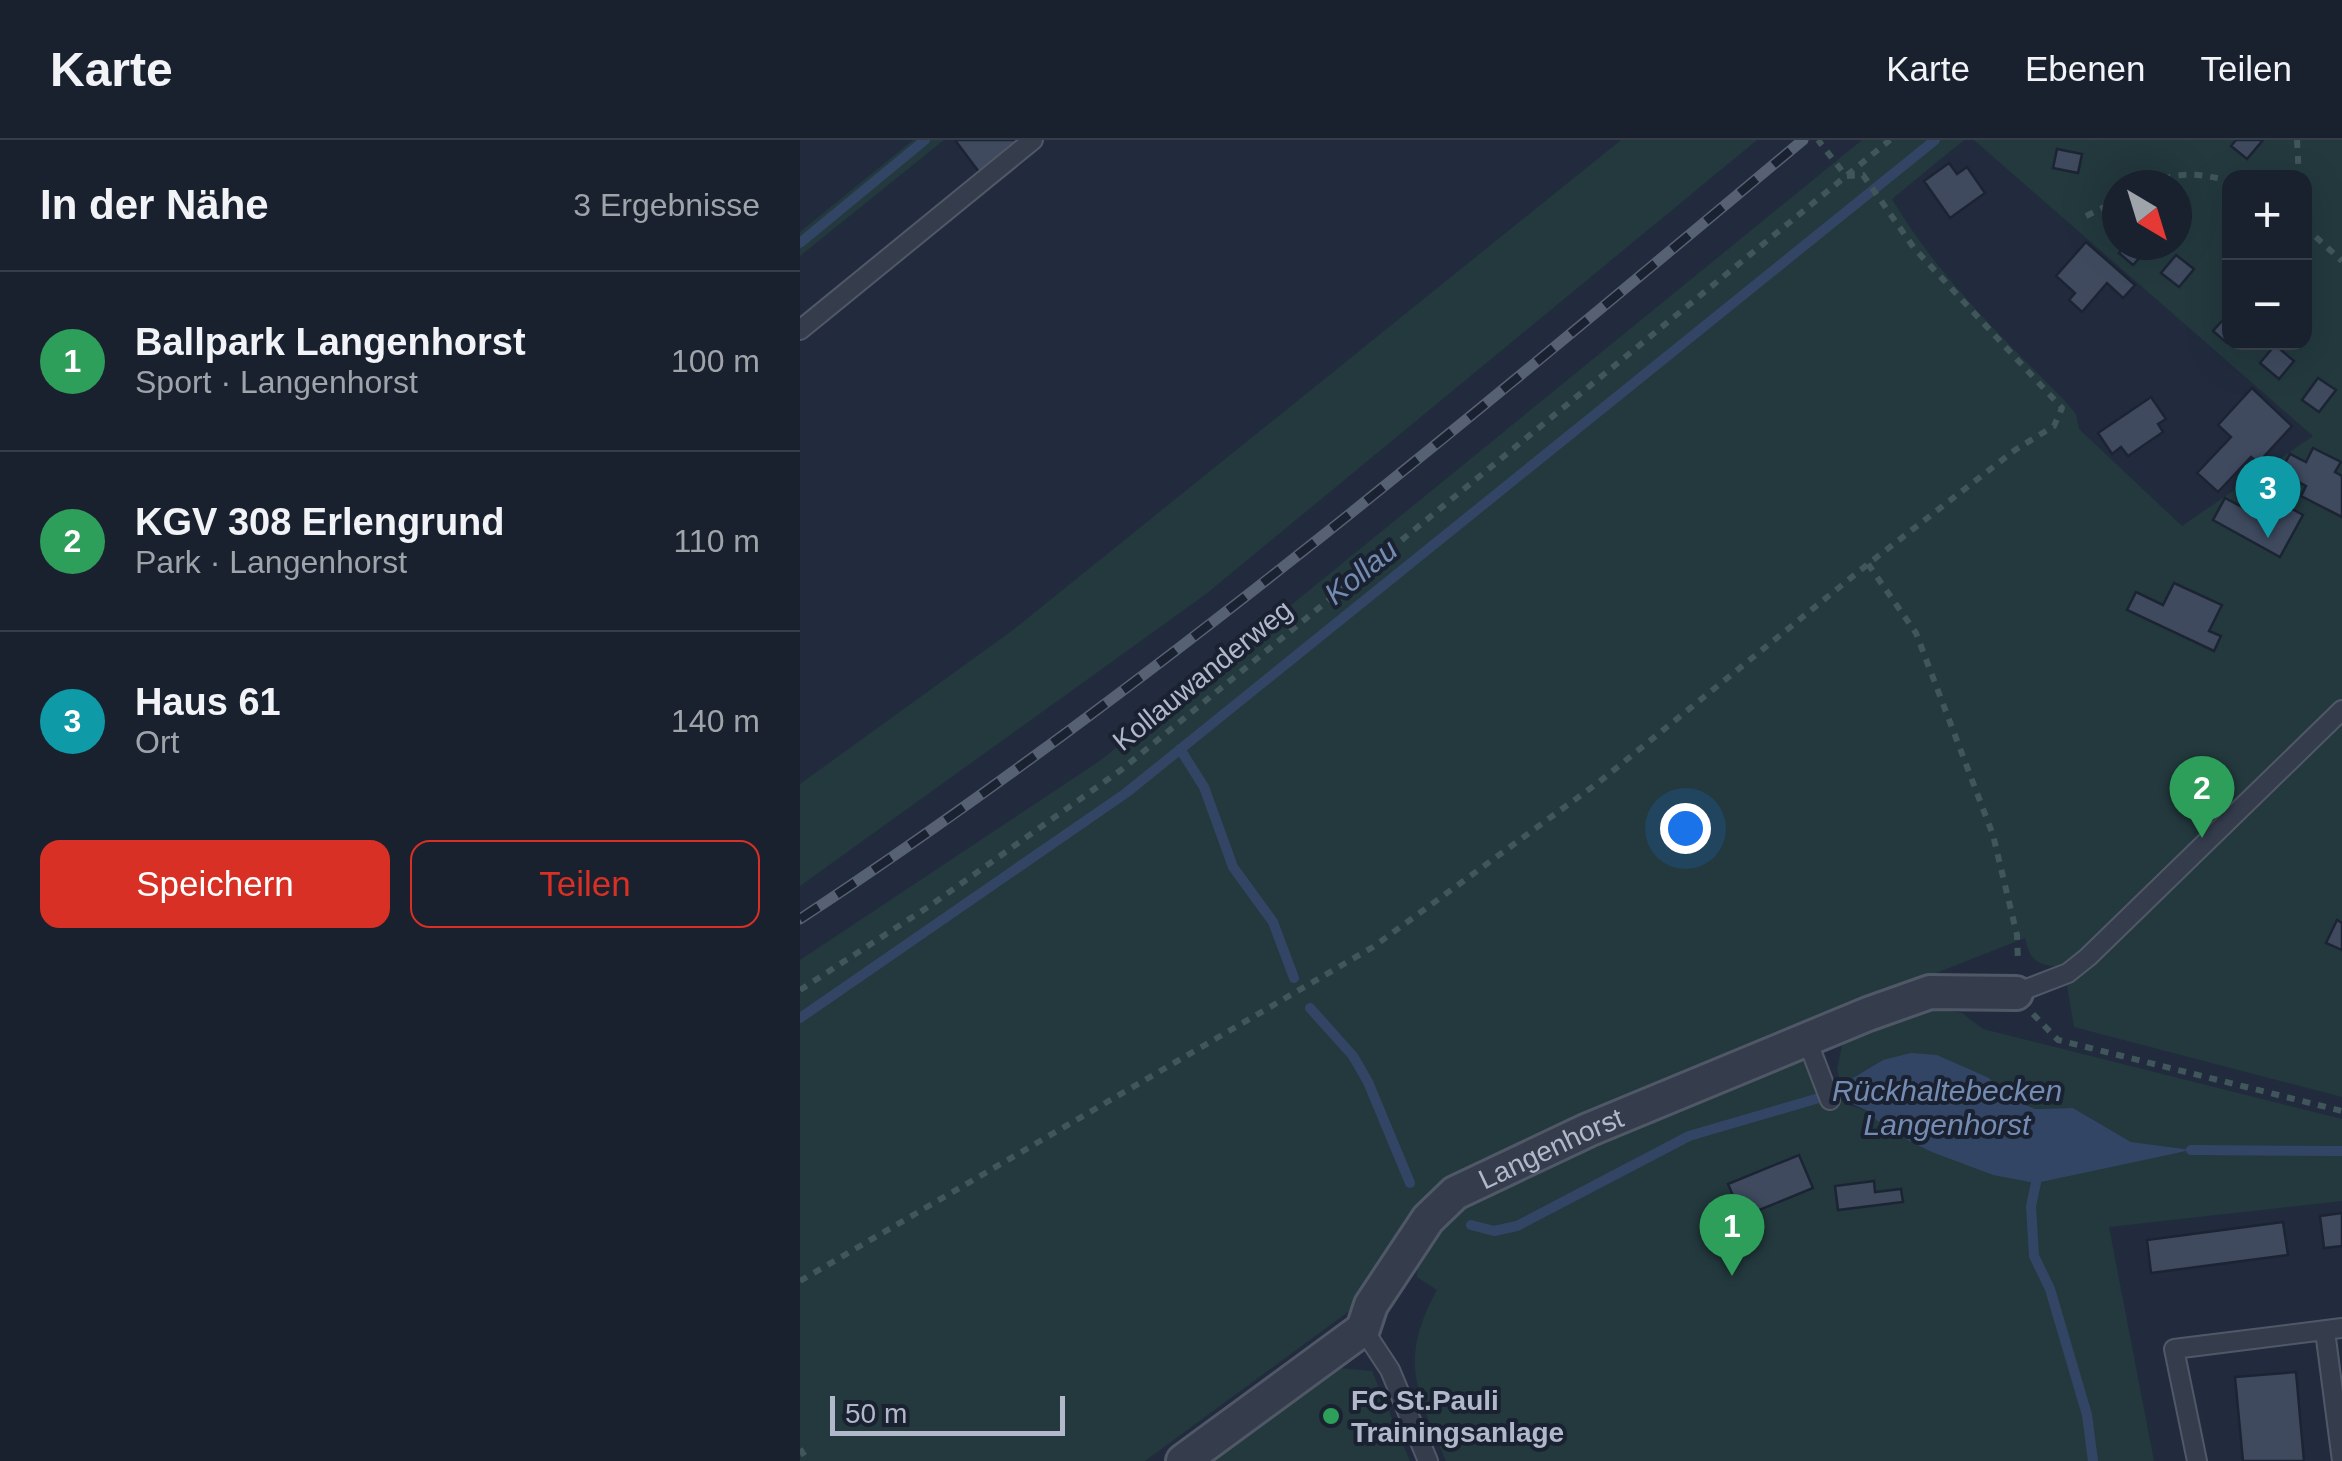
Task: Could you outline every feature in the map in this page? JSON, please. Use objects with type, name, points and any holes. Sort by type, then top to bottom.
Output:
[{"type":"street","name":"Langenhorst","points":[[1183,1461],[1363,1329],[1371,1305],[1428,1219],[1456,1193],[1588,1130],[1930,992],[2016,992]]},
{"type":"lane","points":[[800,330],[1034,140]]},
{"type":"lane","points":[[2016,992],[2054,980],[2088,957],[2342,710]]},
{"type":"lane","points":[[1807,1040],[1830,1100]]},
{"type":"lane","points":[[1363,1329],[1390,1370],[1428,1461]]},
{"type":"lane","points":[[2197,1461],[2174,1349],[2333,1330],[2342,1461]]},
{"type":"path","points":[[800,1281],[1373,947],[1599,782],[1868,564],[2015,450],[2054,426],[2062,408],[1926,261],[1862,176],[1846,176],[1818,140]]},
{"type":"path","name":"Kollauwanderweg","points":[[800,990],[931,906],[1121,770],[1890,140]]},
{"type":"path","points":[[2297,140],[2299,170]]},
{"type":"path","points":[[2192,173],[2222,179]]},
{"type":"path","points":[[2086,216],[2102,208]]},
{"type":"path","points":[[2312,233],[2342,261]]},
{"type":"path","points":[[1868,564],[1916,633],[1993,835],[2017,935],[2016,992],[2058,1040],[2342,1111]]},
{"type":"path","points":[[800,1449],[808,1461]]},
{"type":"green space","points":[[913,140],[944,140],[800,256],[800,232]]},
{"type":"green space","points":[[1621,140],[1757,140],[1206,594],[800,886],[800,784],[1013,630]]},
{"type":"green space","points":[[1862,140],[1964,140],[1892,199],[1950,280],[2076,414],[2079,429],[2182,526],[2313,436],[2111,260],[2192,260],[2192,170],[2102,170],[2102,252],[1974,140],[2342,140],[2342,1097],[2074,1027],[2064,967],[2037,961],[2025,938],[1700,1066],[1450,1183],[1420,1211],[1348,1312],[1145,1461],[800,1461],[800,960],[1101,760]]},
{"type":"green space","points":[[1932,1008],[1962,1013],[1983,1029],[2342,1119],[2342,1201],[2109,1227],[2154,1461],[1446,1461],[1420,1396],[1415,1357],[1425,1315],[1437,1290],[1417,1277],[1418,1264],[1437,1230],[1477,1195],[1800,1059],[1845,1104],[1868,1111],[1885,1129],[1993,1175],[2113,1164],[2187,1151],[2131,1142],[2073,1108],[2035,1109],[2009,1098],[1989,1078],[1883,1060],[1841,1085],[1837,1069],[1843,1041],[1904,1014]]},
{"type":"green space","name":"FC St.Pauli Trainingsanlage","points":[[1339,1368],[1372,1371],[1410,1461],[1210,1461]]},
{"type":"water","name":"Rückhaltebecken Langenhorst","points":[[1911,1053],[1937,1055],[1989,1078],[2009,1098],[2035,1109],[2073,1108],[2131,1142],[2191,1150],[2036,1183],[1993,1175],[1885,1129],[1868,1111],[1846,1101],[1841,1085],[1883,1060]]},
{"type":"building","points":[[955,140],[1020,140],[979,172]]},
{"type":"building","points":[[2236,140],[2263,140],[2247,159],[2231,146]]},
{"type":"building","points":[[2057,149],[2082,154],[2078,173],[2053,168]]},
{"type":"building","points":[[1949,163],[1957,174],[1967,167],[1985,193],[1950,218],[1924,181]]},
{"type":"building","points":[[2086,242],[2135,285],[2123,298],[2107,283],[2082,312],[2069,300],[2075,293],[2056,276]]},
{"type":"building","points":[[2172,260],[2182,260],[2194,269],[2179,287],[2161,273]]},
{"type":"building","points":[[2222,321],[2222,339],[2213,331]]},
{"type":"building","points":[[2271,350],[2281,350],[2294,361],[2279,379],[2260,363]]},
{"type":"building","points":[[2318,378],[2336,390],[2319,412],[2302,400]]},
{"type":"building","points":[[2252,388],[2292,426],[2258,463],[2251,457],[2218,492],[2197,473],[2231,437],[2218,425]]},
{"type":"building","points":[[2151,397],[2166,419],[2158,424],[2163,432],[2128,456],[2121,447],[2112,454],[2098,433]]},
{"type":"building","points":[[2313,448],[2341,462],[2335,472],[2342,476],[2342,517],[2301,496],[2306,486],[2280,472],[2290,454],[2306,462]]},
{"type":"building","points":[[2263,493],[2303,515],[2280,557],[2213,520],[2225,498],[2244,508],[2252,494],[2260,498]]},
{"type":"building","points":[[2174,583],[2222,605],[2209,631],[2221,636],[2214,651],[2127,610],[2136,592],[2163,605]]},
{"type":"building","points":[[2337,920],[2342,923],[2342,950],[2326,943]]},
{"type":"building","points":[[1799,1155],[1813,1188],[1742,1217],[1728,1184]]},
{"type":"building","points":[[1874,1181],[1875,1192],[1901,1189],[1903,1202],[1838,1210],[1835,1186]]},
{"type":"building","points":[[2342,1213],[2342,1246],[2324,1248],[2320,1216]]},
{"type":"building","points":[[2283,1222],[2288,1255],[2151,1273],[2147,1240]]},
{"type":"building","points":[[2296,1372],[2304,1461],[2243,1461],[2235,1377]]},
{"type":"waterway","points":[[800,243],[925,140]]},
{"type":"waterway","name":"Kollau","points":[[800,1018],[1126,793],[1935,140]]},
{"type":"waterway","points":[[1180,749],[1204,787],[1233,867],[1273,922],[1294,978]]},
{"type":"waterway","points":[[1310,1008],[1353,1056],[1368,1082],[1410,1183]]},
{"type":"waterway","points":[[1471,1225],[1494,1231],[1517,1226],[1689,1136],[1819,1098]]},
{"type":"waterway","points":[[2191,1150],[2342,1151]]},
{"type":"waterway","points":[[2036,1183],[2031,1206],[2034,1256],[2050,1289],[2087,1415],[2093,1461]]},
{"type":"railway","points":[[800,919],[931,830],[1187,642],[1436,444],[1803,140]]},
{"type":"place","name":"Haus 61","points":[[2268,538]]},
{"type":"place","name":"KGV 308 Erlengrund","points":[[2202,838]]},
{"type":"place","name":"Ballpark Langenhorst","points":[[1732,1276]]},
{"type":"place","name":"FC St.Pauli Trainingsanlage","points":[[1331,1416]]}]
